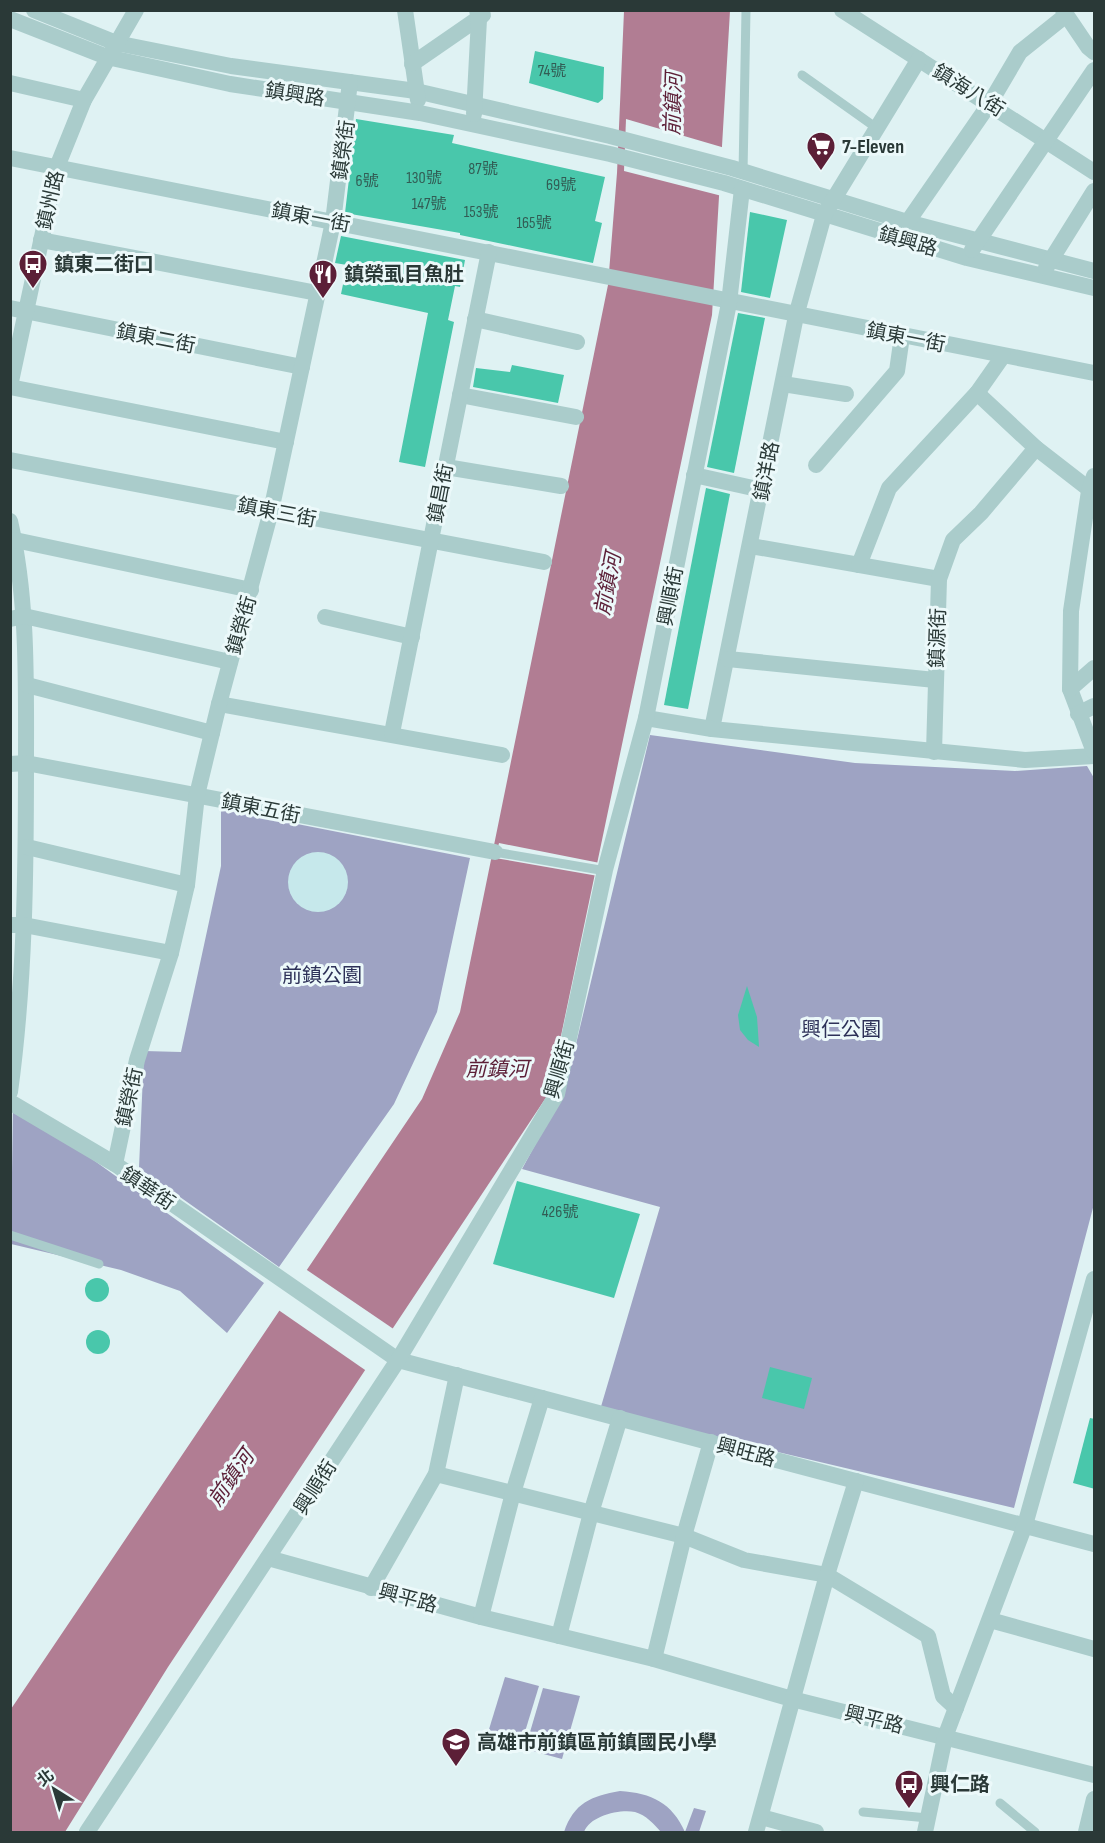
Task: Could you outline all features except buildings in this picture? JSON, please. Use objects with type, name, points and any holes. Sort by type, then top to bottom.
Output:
[{"type":"street","name":"鎮興路","points":[[34,10],[111,50],[416,91],[621,139],[732,174],[741,189],[896,238],[967,258],[1095,288]]},
{"type":"street","name":"鎮州路","points":[[10,386],[19,310],[41,240],[57,167],[84,100],[136,10]]},
{"type":"street","points":[[405,10],[420,113]]},
{"type":"street","name":"鎮海八街","points":[[842,10],[1095,172]]},
{"type":"street","points":[[412,64],[481,13]]},
{"type":"street","points":[[474,124],[481,13]]},
{"type":"street","points":[[896,238],[990,103],[1020,52],[1064,13],[1095,52]]},
{"type":"street","name":"鎮興路","points":[[10,19],[230,84],[420,113],[620,157],[732,174],[832,197],[907,222],[978,242],[1095,271]]},
{"type":"street","name":"鎮洋路","points":[[712,729],[796,316],[824,214],[832,197],[878,129],[920,59]]},
{"type":"street","points":[[967,258],[1095,70]]},
{"type":"street","name":"鎮榮街","points":[[115,1164],[137,1060],[171,953],[188,885],[197,795],[230,662],[272,511],[333,222],[350,102],[350,82]]},
{"type":"street","points":[[10,83],[84,100]]},
{"type":"street","name":"鎮東一街","points":[[10,158],[1095,374]]},
{"type":"street","name":"興順街","points":[[87,1833],[398,1360],[556,1094],[602,870],[646,718],[694,475],[741,189]]},
{"type":"street","points":[[1041,276],[1095,190]]},
{"type":"street","points":[[41,240],[317,293]]},
{"type":"street","name":"鎮昌街","points":[[392,733],[489,252]]},
{"type":"street","name":"鎮東二街","points":[[19,310],[302,367]]},
{"type":"street","points":[[476,319],[577,342]]},
{"type":"street","points":[[816,465],[897,371],[902,336]]},
{"type":"street","points":[[858,565],[889,488],[977,393],[1003,356]]},
{"type":"street","points":[[783,384],[846,394]]},
{"type":"street","points":[[10,386],[286,442]]},
{"type":"street","points":[[646,718],[712,729],[1025,760],[1095,754],[1070,689],[1071,611],[1093,487],[1036,448],[977,393]]},
{"type":"street","points":[[460,395],[576,417]]},
{"type":"street","points":[[939,579],[953,540],[981,513],[1036,448]]},
{"type":"street","name":"鎮東三街","points":[[10,460],[544,562]]},
{"type":"street","points":[[446,467],[561,486]]},
{"type":"street","points":[[694,475],[762,490]]},
{"type":"street","points":[[10,521],[15,540],[21,696],[18,764],[27,848],[17,925],[16,1010],[10,1092]]},
{"type":"street","points":[[15,540],[251,590]]},
{"type":"street","name":"鎮源街","points":[[728,659],[935,680],[939,579],[751,546]]},
{"type":"street","points":[[325,617],[411,637]]},
{"type":"street","points":[[17,618],[230,662]]},
{"type":"street","points":[[1070,689],[1095,668]]},
{"type":"street","points":[[934,752],[935,680]]},
{"type":"street","points":[[21,696],[212,733]]},
{"type":"street","points":[[219,704],[392,733],[501,755]]},
{"type":"street","points":[[1078,714],[1095,706]]},
{"type":"street","name":"鎮東五街","points":[[18,764],[197,795],[495,852]]},
{"type":"street","points":[[27,848],[188,885]]},
{"type":"street","points":[[17,925],[171,953]]},
{"type":"street","name":"鎮華街","points":[[10,1102],[115,1164],[398,1360]]},
{"type":"street","points":[[926,1825],[945,1737],[1025,1525],[1095,1279]]},
{"type":"street","name":"興旺路","points":[[398,1360],[1095,1544]]},
{"type":"street","points":[[371,1588],[436,1474],[457,1375]]},
{"type":"street","points":[[481,1617],[513,1493],[542,1398]]},
{"type":"street","points":[[559,1636],[591,1513],[620,1418]]},
{"type":"street","points":[[654,1659],[684,1536],[711,1442]]},
{"type":"street","points":[[436,1474],[684,1536],[744,1560],[827,1575],[928,1636],[943,1696],[956,1708]]},
{"type":"street","points":[[816,1833],[758,1825],[827,1575],[856,1481]]},
{"type":"street","name":"興平路","points":[[268,1558],[481,1617],[654,1659],[792,1699],[1095,1775]]},
{"type":"street","points":[[990,1620],[1095,1649]]},
{"type":"street","points":[[1086,1833],[1095,1798]]},
{"type":"lane","points":[[732,174],[746,10]]},
{"type":"lane","points":[[802,75],[878,129]]},
{"type":"lane","points":[[495,852],[602,870]]},
{"type":"lane","points":[[10,1235],[99,1264]]},
{"type":"lane","points":[[1000,1803],[1035,1833]]},
{"type":"lane","points":[[863,1812],[926,1825]]},
{"type":"green space","name":"興仁公園","points":[[650,735],[855,763],[1015,771],[1087,766],[1094,778],[1094,1204],[1014,1508],[600,1410],[660,1207],[522,1169],[565,1090]]},
{"type":"green space","name":"前鎮公園","points":[[221,809],[470,858],[437,1012],[394,1104],[279,1267],[139,1168],[144,1051],[181,1052],[221,866]]},
{"type":"green space","points":[[13,1102],[264,1283],[227,1333],[180,1291],[121,1270],[11,1244]]},
{"type":"green space","points":[[505,1677],[539,1686],[520,1748],[486,1739]]},
{"type":"green space","points":[[543,1688],[580,1696],[562,1759],[525,1749]]},
{"type":"green space","points":[[620,1791],[642,1794],[660,1801],[674,1814],[685,1832],[661,1832],[643,1815],[628,1811],[599,1818],[587,1826],[584,1832],[564,1832],[573,1814],[585,1802],[600,1795]]},
{"type":"green space","points":[[694,1808],[706,1811],[699,1832],[685,1832]]},
{"type":"shaded area","points":[[318,852],[335,857],[343,865],[348,882],[343,899],[335,907],[318,912],[301,907],[293,899],[288,882],[293,865],[301,857]]},
{"type":"water","name":"前鎮河","points":[[624,11],[730,11],[712,315],[549,1093],[168,1667],[65,1832],[11,1832],[11,1709],[422,1099],[460,1012],[608,285],[617,173]]},
{"type":"pier","points":[[626,119],[725,148],[722,196],[624,171]]},
{"type":"pier","points":[[499,843],[600,863],[598,876],[495,858]]},
{"type":"pier","points":[[304,1268],[395,1330],[368,1372],[277,1309]]},
{"type":"place","name":"7-Eleven","points":[[821,172]]},
{"type":"place","name":"鎮東二街口","points":[[33,290]]},
{"type":"place","name":"鎮榮虱目魚肚","points":[[323,300]]},
{"type":"place","name":"高雄市前鎮區前鎮國民小學","points":[[456,1768]]},
{"type":"place","name":"興仁路","points":[[909,1810]]}]
